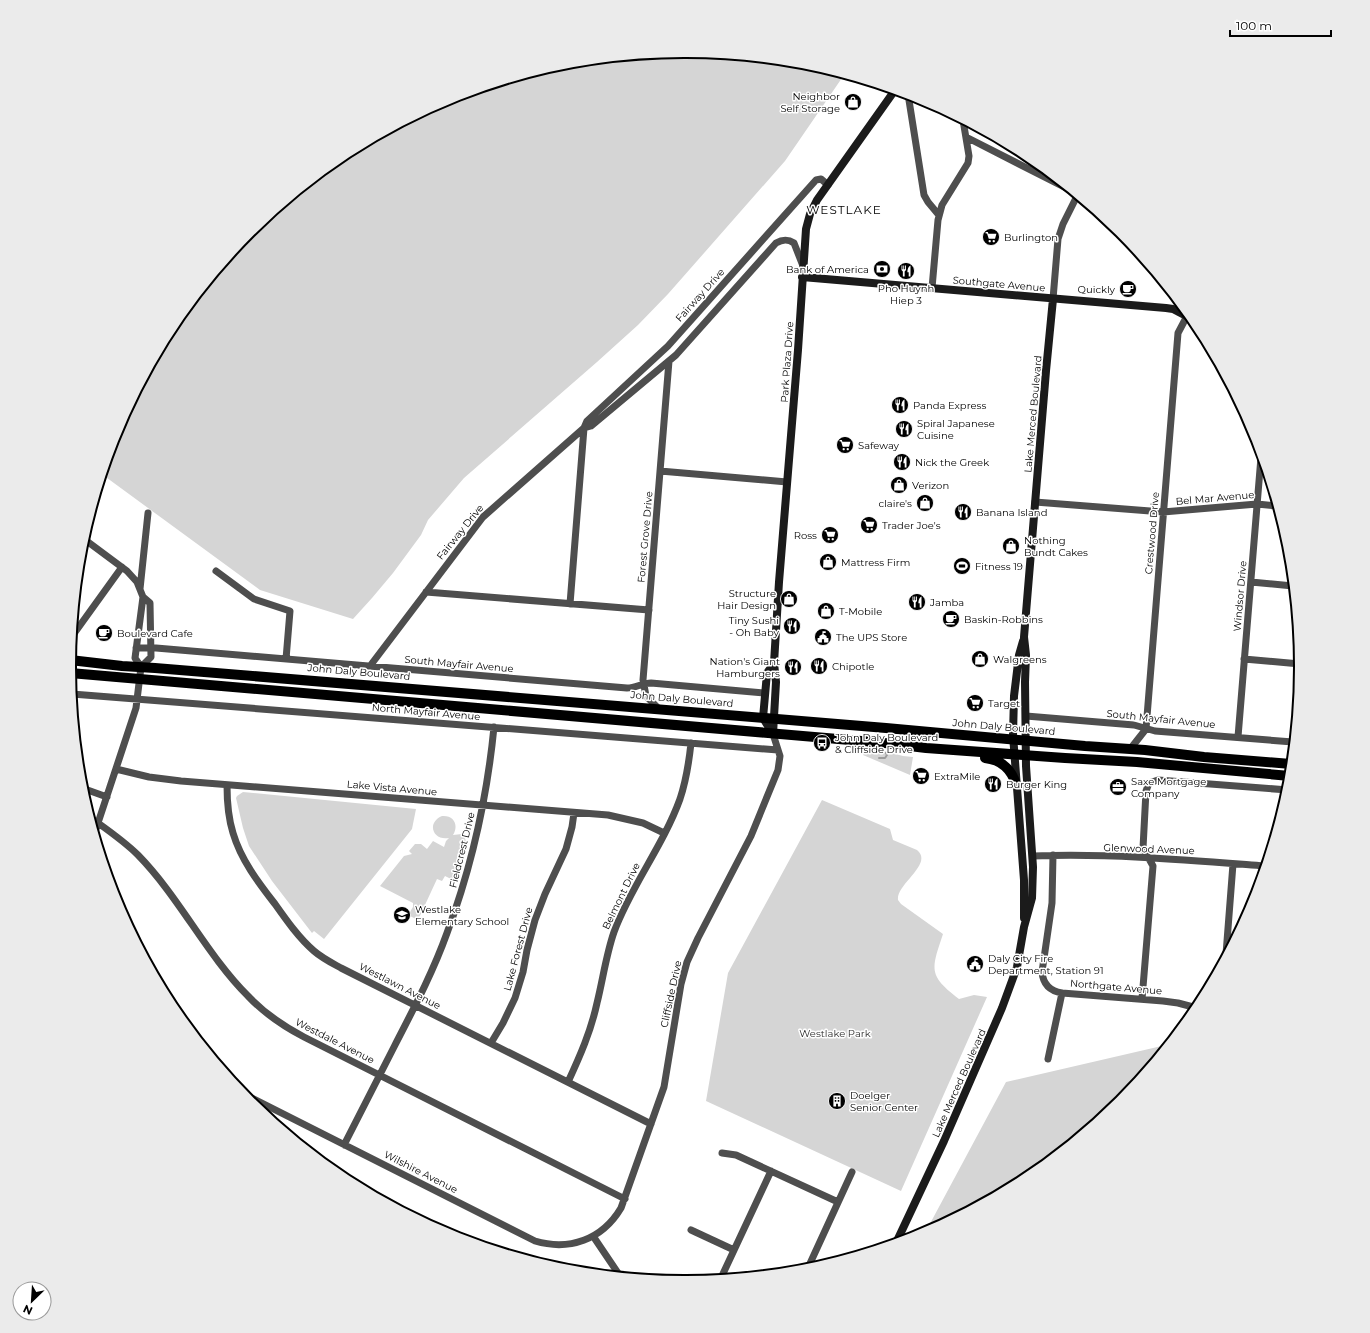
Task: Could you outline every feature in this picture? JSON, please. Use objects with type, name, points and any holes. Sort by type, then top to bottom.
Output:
[{"type":"main road","name":"John Daly Boulevard","points":[[76,661],[122,666],[659,709],[1013,740],[1131,748],[1285,764]]},
{"type":"main road","points":[[76,674],[919,747],[1026,756],[1137,762],[1283,775]]},
{"type":"main road","points":[[919,747],[937,754],[995,760],[1004,764],[1009,770],[1016,784]]},
{"type":"street","name":"Park Plaza Drive","points":[[773,734],[776,682],[774,663],[806,229],[810,214],[828,185],[892,94]]},
{"type":"street","points":[[909,101],[926,199],[938,214]]},
{"type":"street","points":[[932,288],[938,214],[968,163],[969,156],[964,127]]},
{"type":"street","points":[[966,137],[1047,178]]},
{"type":"street","name":"Fairway Drive","points":[[370,666],[483,517],[584,428],[587,421],[674,339],[816,180],[821,179],[828,185]]},
{"type":"street","name":"Lake Merced Boulevard","points":[[899,1236],[952,1124],[1002,1008],[1017,967],[1024,927],[1033,893],[1033,856],[1026,756],[1024,637],[1058,239],[1063,224],[1076,201]]},
{"type":"street","name":"Fairway Drive","points":[[584,428],[591,426],[669,361],[780,241],[787,240],[794,244],[803,266]]},
{"type":"street","name":"Southgate Avenue","points":[[802,277],[1166,308],[1180,312]]},
{"type":"street","name":"Crestwood Drive","points":[[1146,729],[1178,333],[1186,321]]},
{"type":"street","name":"Forest Grove Drive","points":[[659,709],[646,696],[643,683],[669,361]]},
{"type":"street","points":[[570,604],[584,428]]},
{"type":"street","name":"Windsor Drive","points":[[1238,737],[1260,468]]},
{"type":"street","points":[[660,471],[787,482]]},
{"type":"street","name":"Bel Mar Avenue","points":[[1035,502],[1164,512],[1257,504],[1272,506]]},
{"type":"street","points":[[140,589],[148,512]]},
{"type":"street","points":[[89,543],[122,567],[133,577],[140,589],[143,597],[135,658],[141,667]]},
{"type":"street","points":[[78,628],[122,567]]},
{"type":"street","points":[[216,572],[254,599],[290,611],[286,659]]},
{"type":"street","points":[[1251,582],[1288,586]]},
{"type":"street","points":[[426,592],[648,610]]},
{"type":"street","points":[[98,823],[135,713],[141,667],[150,657],[150,603],[143,597]]},
{"type":"street","name":"Lake Merced Boulevard","points":[[1024,637],[1019,655],[1014,704],[1013,740],[1024,880],[1024,927]]},
{"type":"street","name":"South Mayfair Avenue","points":[[136,648],[628,688],[637,687],[643,683],[765,693]]},
{"type":"street","points":[[1244,659],[1294,663]]},
{"type":"street","name":"Park Plaza Drive","points":[[763,718],[767,673],[774,663]]},
{"type":"street","name":"North Mayfair Avenue","points":[[77,694],[778,750]]},
{"type":"street","name":"South Mayfair Avenue","points":[[1026,716],[1134,725],[1155,731],[1288,742]]},
{"type":"street","points":[[763,718],[773,734]]},
{"type":"street","name":"Fieldcrest Drive","points":[[344,1145],[416,1005],[439,954],[460,898],[474,849],[483,805],[490,767],[494,727]]},
{"type":"street","points":[[1131,748],[1146,729]]},
{"type":"street","name":"Cliffside Drive","points":[[593,1236],[617,1215],[625,1199],[664,1087],[681,984],[687,962],[744,851],[778,770],[780,756],[773,734]]},
{"type":"street","name":"Belmont Drive","points":[[568,1082],[589,1031],[597,1003],[606,957],[614,932],[626,905],[676,810],[688,770],[691,743]]},
{"type":"street","name":"Lake Vista Avenue","points":[[116,769],[165,780],[608,815],[643,823],[664,833]]},
{"type":"street","points":[[1142,999],[1154,866],[1144,848],[1146,791],[1149,783],[1158,780],[1281,789]]},
{"type":"street","name":"Westlawn Avenue","points":[[227,785],[230,822],[240,852],[250,870],[293,929],[314,951],[327,960],[651,1124]]},
{"type":"street","points":[[89,790],[107,796]]},
{"type":"street","name":"Lake Forest Drive","points":[[491,1043],[504,1023],[515,998],[523,972],[535,920],[545,894],[566,849],[572,827],[574,812]]},
{"type":"street","name":"Westdale Avenue","points":[[98,823],[128,846],[147,865],[164,885],[230,977],[256,1004],[275,1020],[294,1032],[625,1199]]},
{"type":"street","points":[[1020,844],[1033,856],[1028,862],[1024,880]]},
{"type":"street","name":"Glenwood Avenue","points":[[1033,856],[1053,855],[1149,858],[1260,866]]},
{"type":"street","name":"Northgate Avenue","points":[[1053,855],[1052,903],[1042,972],[1045,983],[1048,987],[1062,993],[1142,999],[1178,1003],[1190,1006]]},
{"type":"street","points":[[1227,944],[1233,864]]},
{"type":"street","points":[[1048,1059],[1062,993]]},
{"type":"street","name":"Wilshire Avenue","points":[[261,1103],[535,1241],[552,1245],[562,1245],[579,1242],[593,1236]]},
{"type":"street","points":[[722,1153],[736,1155],[838,1202]]},
{"type":"street","points":[[723,1274],[771,1171]]},
{"type":"street","points":[[811,1261],[852,1172]]},
{"type":"street","points":[[691,1230],[734,1250]]},
{"type":"street","points":[[593,1236],[617,1271]]},
{"type":"green space","points":[[645,59],[725,59],[764,63],[841,79],[785,161],[668,294],[638,325],[597,362],[464,478],[428,520],[421,535],[393,573],[353,619],[260,590],[107,478],[139,397],[179,328],[202,296],[228,265],[255,236],[284,209],[347,161],[416,121],[452,104],[489,90],[566,70],[606,63]]},
{"type":"green space","points":[[868,749],[913,757],[910,775],[863,755]]},
{"type":"green space","points":[[243,792],[416,809],[412,829],[324,939],[314,931],[312,933],[272,881],[249,846],[236,798]]},
{"type":"green space","name":"Westlake Park","points":[[822,800],[890,829],[893,840],[917,850],[921,856],[921,861],[918,868],[903,887],[899,894],[898,900],[901,904],[943,934],[935,964],[937,977],[942,984],[959,999],[974,995],[987,997],[901,1191],[706,1101],[728,973]]},
{"type":"green space","points":[[442,816],[450,817],[454,821],[456,828],[453,835],[462,834],[467,842],[457,882],[445,876],[442,881],[437,879],[418,920],[408,915],[413,907],[413,903],[380,886],[404,856],[412,854],[409,851],[415,844],[421,844],[427,849],[433,841],[444,847],[449,838],[439,837],[434,831],[433,827],[437,819]]},
{"type":"green space","points":[[1160,1046],[1115,1097],[1086,1124],[1055,1149],[1023,1172],[989,1193],[930,1223],[1006,1082]]},
{"type":"waterway","points":[[879,758],[885,758],[887,755],[886,753]]},
{"type":"place","name":"Neighbor Self Storage","points":[[853,102]]},
{"type":"place","name":"Burlington","points":[[991,237]]},
{"type":"place","name":"Bank of America","points":[[882,269]]},
{"type":"place","name":"Pho Huynh Hiep 3","points":[[906,271]]},
{"type":"place","name":"Quickly","points":[[1128,289]]},
{"type":"place","name":"Panda Express","points":[[900,405]]},
{"type":"place","name":"Spiral Japanese Cuisine","points":[[904,429]]},
{"type":"place","name":"Safeway","points":[[845,445]]},
{"type":"place","name":"Nick the Greek","points":[[902,462]]},
{"type":"place","name":"Verizon","points":[[899,485]]},
{"type":"place","name":"claire's","points":[[925,503]]},
{"type":"place","name":"Banana Island","points":[[963,512]]},
{"type":"place","name":"Trader Joe's","points":[[869,525]]},
{"type":"place","name":"Ross","points":[[830,535]]},
{"type":"place","name":"Nothing Bundt Cakes","points":[[1011,546]]},
{"type":"place","name":"Mattress Firm","points":[[828,562]]},
{"type":"place","name":"Fitness 19","points":[[962,566]]},
{"type":"place","name":"Structure Hair Design","points":[[789,599]]},
{"type":"place","name":"Jamba","points":[[917,602]]},
{"type":"place","name":"T-Mobile","points":[[826,611]]},
{"type":"place","name":"Baskin-Robbins","points":[[951,619]]},
{"type":"place","name":"Tiny Sushi - Oh Baby","points":[[792,626]]},
{"type":"place","name":"Boulevard Cafe","points":[[104,633]]},
{"type":"place","name":"The UPS Store","points":[[823,637]]},
{"type":"place","name":"Walgreens","points":[[980,659]]},
{"type":"place","name":"Chipotle","points":[[819,666]]},
{"type":"place","name":"Nation's Giant Hamburgers","points":[[793,667]]},
{"type":"place","name":"Target","points":[[975,703]]},
{"type":"place","name":"John Daly Boulevard & Cliffside Drive","points":[[822,743]]},
{"type":"place","name":"ExtraMile","points":[[921,776]]},
{"type":"place","name":"Burger King","points":[[993,784]]},
{"type":"place","name":"Saxe Mortgage Company","points":[[1118,787]]},
{"type":"place","name":"Westlake Elementary School","points":[[402,915]]},
{"type":"place","name":"Daly City Fire Department, Station 91","points":[[975,964]]},
{"type":"place","name":"Doelger Senior Center","points":[[837,1101]]},
{"type":"district","name":"WESTLAKE","points":[[844,209]]}]
